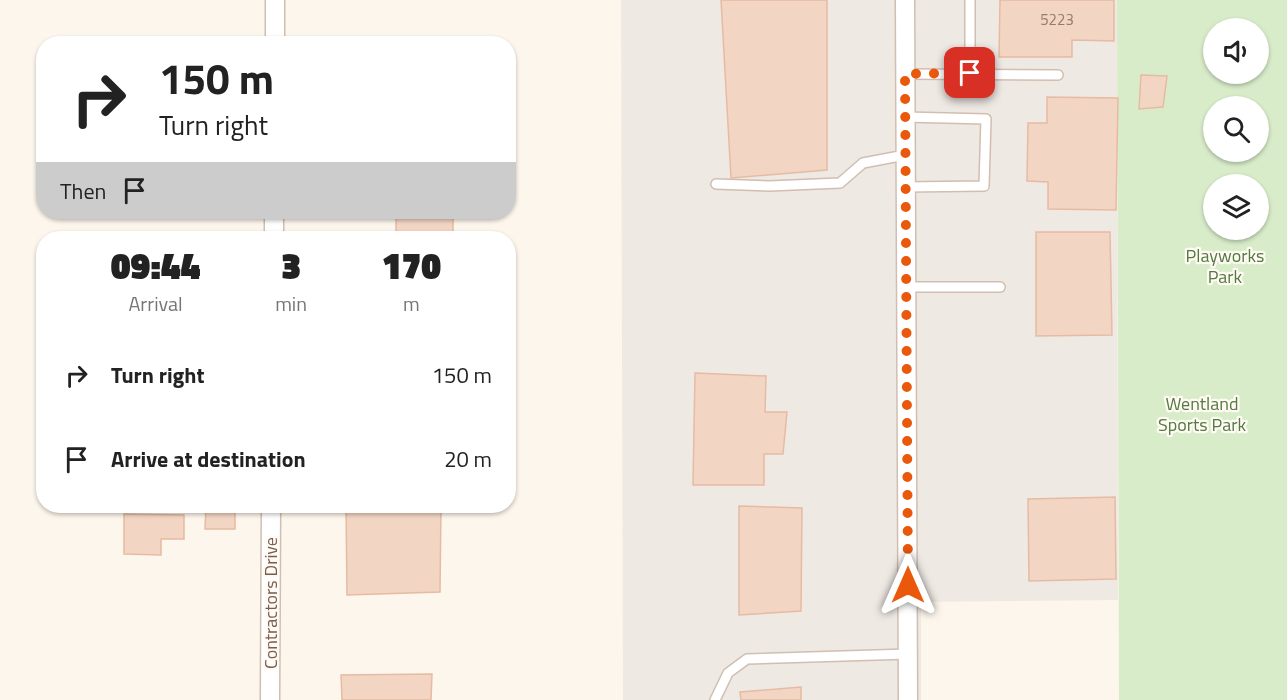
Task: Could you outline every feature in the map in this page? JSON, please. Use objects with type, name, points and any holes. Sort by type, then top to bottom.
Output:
[{"type":"street","points":[[275,0],[275,36]]},
{"type":"street","points":[[905,0],[908,700]]},
{"type":"street","name":"Contractors Drive","points":[[270,700],[272,513]]},
{"type":"lane","points":[[970,0],[970,73]]},
{"type":"lane","points":[[905,74],[1058,75]]},
{"type":"lane","points":[[905,117],[986,119],[984,186],[905,187]]},
{"type":"lane","points":[[716,184],[769,186],[840,183],[863,163],[905,155]]},
{"type":"lane","points":[[906,287],[1000,287]]},
{"type":"lane","points":[[715,700],[728,673],[747,659],[908,654]]},
{"type":"shaded area","points":[[621,0],[1117,0],[1118,600],[921,602],[921,700],[623,700]]},
{"type":"green space","name":"Wentland Sports Park","points":[[1117,0],[1287,0],[1287,700],[1119,700]]},
{"type":"building","points":[[721,0],[827,0],[827,170],[731,178]]},
{"type":"building","points":[[1000,0],[1114,0],[1114,41],[1072,40],[1072,57],[999,57]]},
{"type":"building","points":[[1141,75],[1167,76],[1163,107],[1139,109]]},
{"type":"building","points":[[1047,97],[1118,98],[1116,210],[1048,209],[1048,182],[1027,181],[1028,123],[1047,123]]},
{"type":"building","points":[[396,219],[453,219],[453,231],[396,231]]},
{"type":"building","points":[[1036,232],[1110,232],[1112,335],[1036,336]]},
{"type":"building","points":[[695,373],[766,376],[765,412],[787,412],[783,454],[764,454],[764,485],[693,485]]},
{"type":"building","points":[[1115,497],[1116,579],[1029,581],[1028,499]]},
{"type":"building","points":[[739,506],[802,508],[801,611],[739,615]]},
{"type":"building","points":[[206,513],[235,513],[235,529],[205,529]]},
{"type":"building","points":[[346,513],[441,513],[440,592],[347,595]]},
{"type":"building","points":[[124,514],[184,515],[184,539],[161,539],[161,555],[124,554]]},
{"type":"building","points":[[432,674],[431,700],[342,700],[341,675]]},
{"type":"building","points":[[801,687],[801,700],[741,700],[740,692]]},
{"type":"route","points":[[908,585],[905,74],[970,73]]},
{"type":"park label","name":"Playworks Park","points":[[1225,266]]}]
